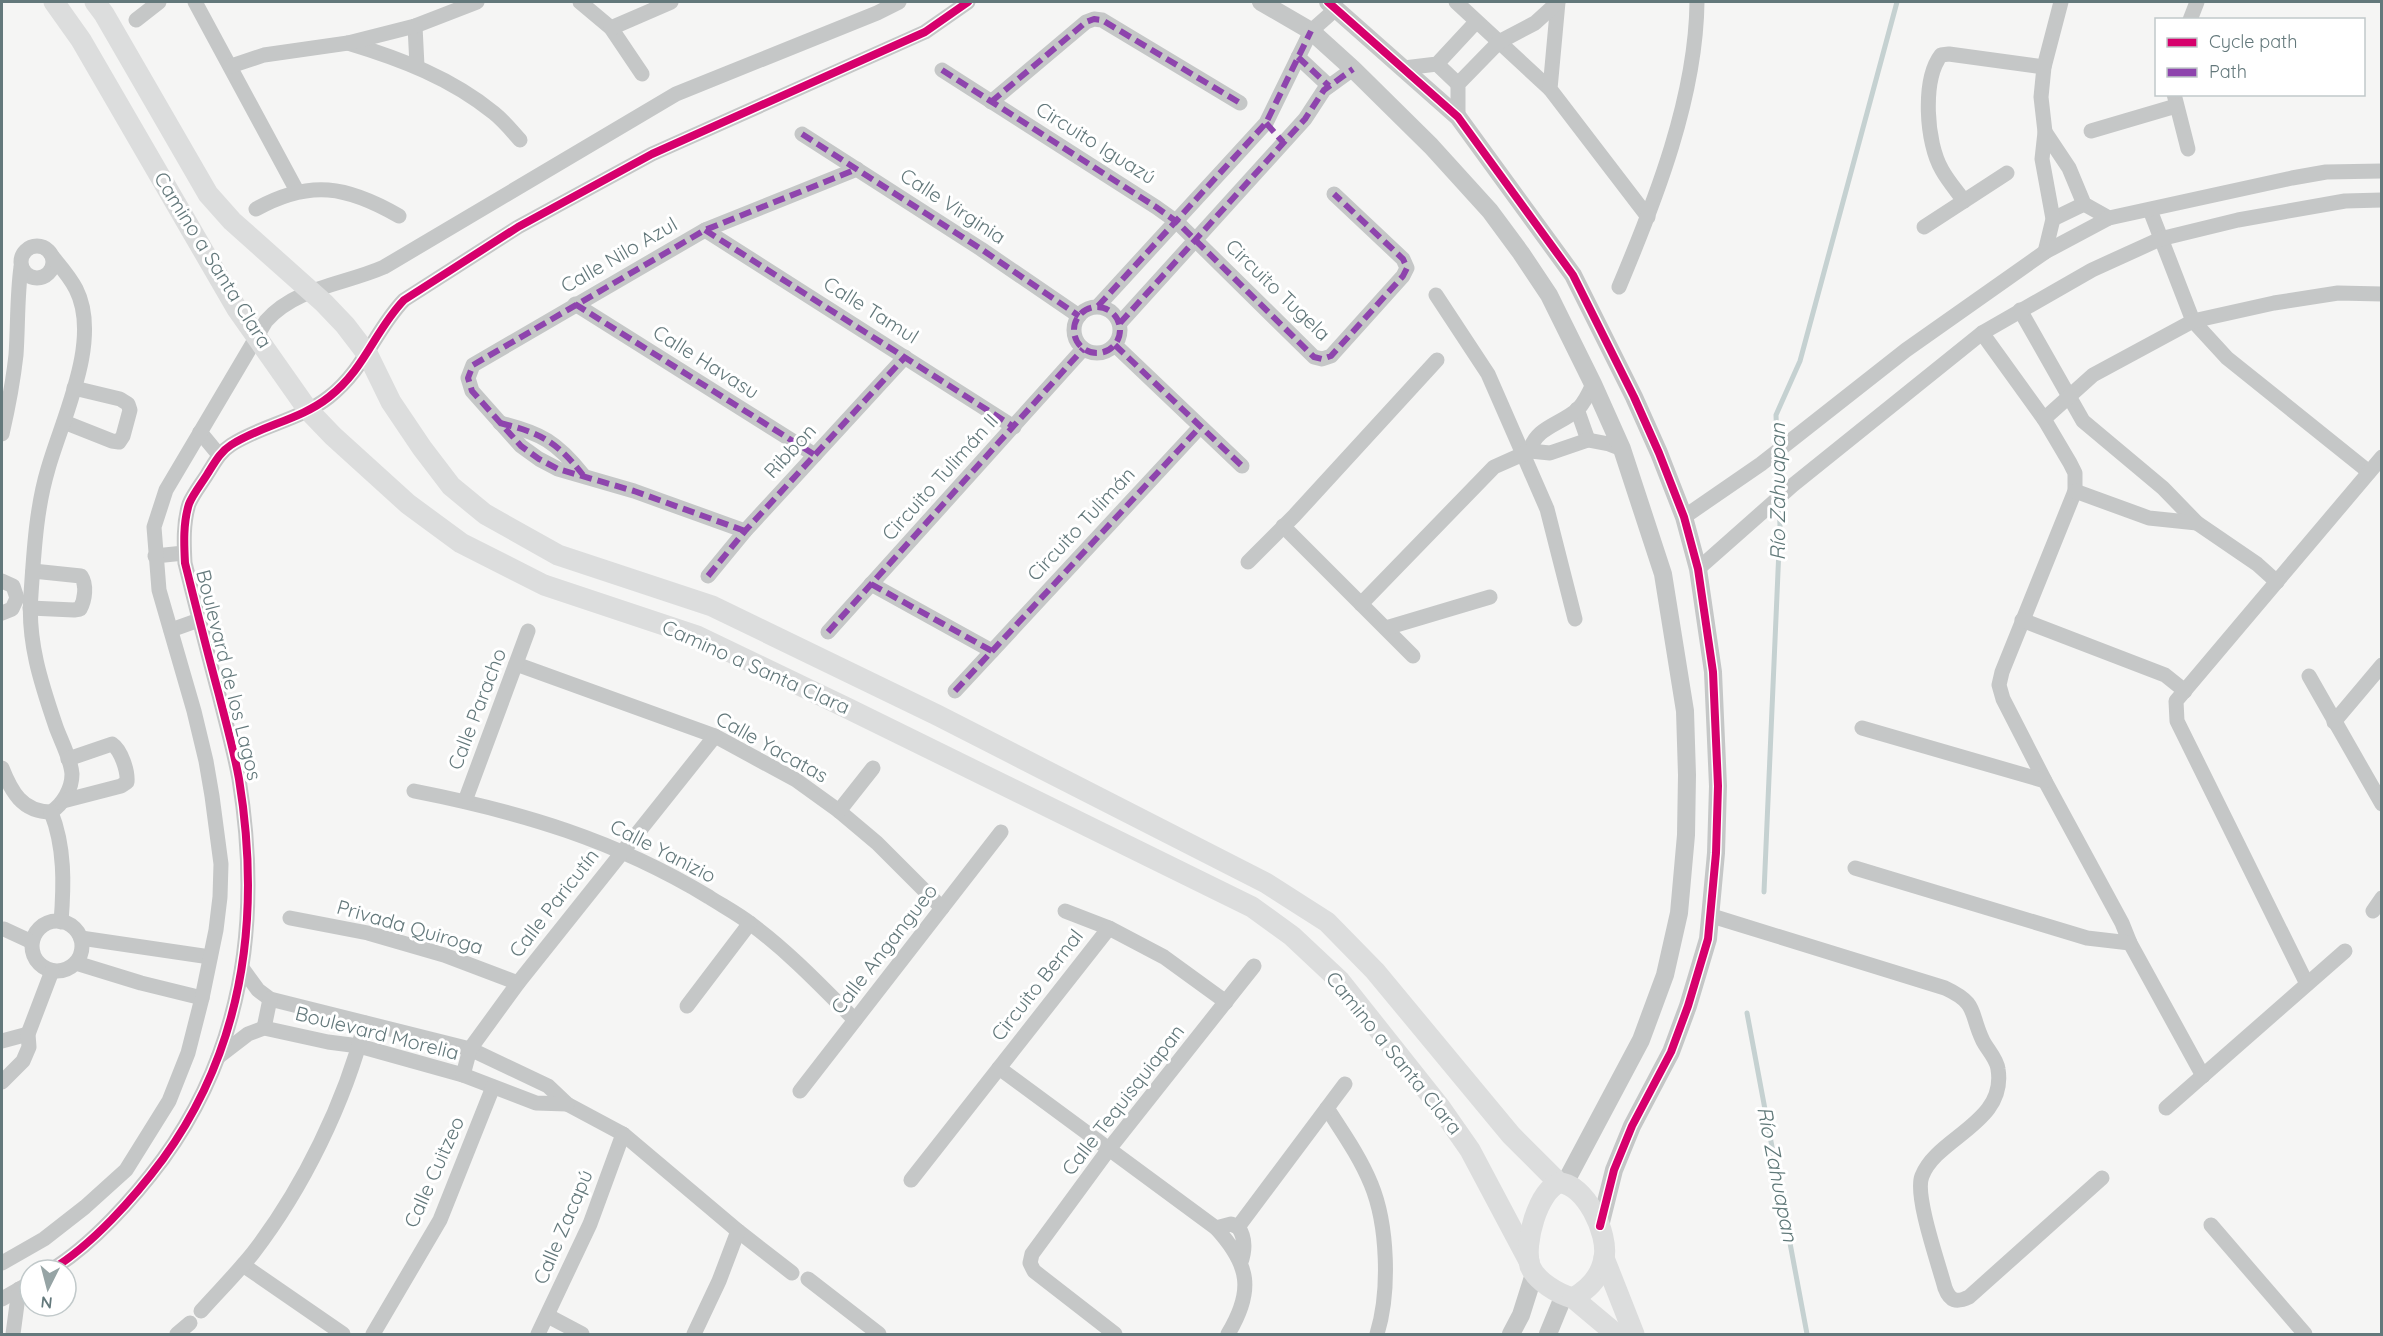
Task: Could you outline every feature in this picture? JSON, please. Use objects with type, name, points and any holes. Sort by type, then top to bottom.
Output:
[{"type":"main road","name":"Camino a Santa Clara","points":[[54,2],[81,40],[237,309],[308,410],[333,436],[408,504],[461,543],[544,585],[697,636],[1252,907],[1292,936],[1340,981],[1440,1107],[1470,1150],[1532,1267]]},
{"type":"main road","name":"Camino a Santa Clara","points":[[95,2],[105,14],[208,194],[232,221],[333,313],[368,355],[391,402],[422,448],[452,486],[485,514],[558,555],[712,606],[937,716],[1266,883],[1327,922],[1375,971],[1511,1135],[1562,1183]]},
{"type":"main road","points":[[1569,1296],[1586,1291],[1596,1278],[1604,1258],[1605,1245],[1600,1226],[1581,1195],[1562,1183],[1551,1186],[1539,1207],[1532,1226],[1532,1267],[1616,1335]]},
{"type":"main road","points":[[1604,1258],[1634,1335]]},
{"type":"street","points":[[136,20],[159,2]]},
{"type":"street","points":[[195,2],[297,191]]},
{"type":"street","points":[[231,66],[264,55],[348,43],[414,26],[477,2]]},
{"type":"street","points":[[580,2],[611,28],[642,74]]},
{"type":"street","points":[[611,28],[671,2]]},
{"type":"street","points":[[2,1263],[44,1239],[85,1207],[126,1170],[169,1101],[188,1053],[202,998],[220,897],[218,837],[206,761],[159,590],[154,527],[166,490],[256,334],[276,310],[291,299],[363,277],[384,267],[676,94],[899,2]]},
{"type":"street","name":"Boulevard de los Lagos","points":[[70,1258],[145,1184],[181,1132],[204,1091],[218,1057],[231,1016],[242,968],[249,913],[248,845],[238,776],[199,620],[183,539],[190,504],[219,455],[232,445],[329,398],[346,382],[368,355],[393,312],[404,300],[518,226],[652,154],[925,32],[968,2]]},
{"type":"street","points":[[1261,2],[1311,31],[1353,69],[1431,146],[1490,211],[1549,295],[1593,384],[1622,449],[1663,574],[1685,711],[1686,835],[1679,913],[1665,975],[1652,1013],[1627,1066],[1562,1183]]},
{"type":"street","points":[[1456,2],[1550,89],[1648,217]]},
{"type":"street","points":[[1550,89],[1558,2]]},
{"type":"street","points":[[1458,117],[1458,84],[1499,42],[1535,23],[1558,2]]},
{"type":"street","points":[[1619,286],[1648,217],[1677,125],[1697,32],[1697,2]]},
{"type":"street","points":[[2045,252],[2053,219],[2042,159],[2045,132],[2041,97],[2044,67],[2061,2]]},
{"type":"street","points":[[2191,18],[2197,2]]},
{"type":"street","points":[[1098,306],[1112,311],[1120,323],[1120,338],[1111,350],[1096,354],[1083,349],[1074,337],[1075,322],[1079,316],[1084,310],[1098,306],[1266,123],[1292,74],[1311,31],[1332,5],[1458,117],[1572,275],[1634,397],[1684,517],[1698,569],[1713,672],[1718,786],[1712,916],[1704,956],[1682,1025],[1632,1126],[1614,1170],[1600,1226]]},
{"type":"street","points":[[991,102],[1086,22],[1094,19],[1102,20],[1240,103]]},
{"type":"street","points":[[1404,68],[1437,64],[1476,22]]},
{"type":"street","points":[[414,26],[417,66]]},
{"type":"street","points":[[348,43],[417,66],[458,88],[495,114],[520,140]]},
{"type":"street","points":[[1964,201],[1941,168],[1935,151],[1928,111],[1929,88],[1935,63],[1941,55],[1949,54],[2044,67]]},
{"type":"street","points":[[1298,57],[1329,86]]},
{"type":"street","points":[[1437,64],[1458,84]]},
{"type":"street","points":[[1120,323],[1305,119],[1329,86],[1353,69]]},
{"type":"street","name":"Circuito Iguazú","points":[[942,70],[1156,207],[1177,222],[1195,240]]},
{"type":"street","points":[[2091,131],[2176,100],[2188,149]]},
{"type":"street","points":[[1266,123],[1283,142]]},
{"type":"street","points":[[2045,132],[2069,168],[2084,204],[2109,218]]},
{"type":"street","name":"Calle Virginia","points":[[802,134],[981,249],[1079,316]]},
{"type":"street","name":"Calle Nilo Azul","points":[[745,531],[583,475],[558,469],[539,459],[521,446],[500,423],[472,391],[468,378],[473,365],[705,230],[857,170]]},
{"type":"street","points":[[1684,517],[1761,464],[1905,350],[2045,252],[2109,218],[2269,182],[2325,172],[2382,171]]},
{"type":"street","points":[[1924,227],[2007,173]]},
{"type":"street","points":[[256,209],[276,198],[297,191],[320,189],[370,199],[399,216]]},
{"type":"street","name":"Circuito Tugela","points":[[1195,240],[1314,357],[1322,359],[1331,356],[1403,276],[1407,268],[1403,259],[1334,194]]},
{"type":"street","points":[[1698,569],[1793,485],[1982,333],[2092,270],[2160,239],[2238,220],[2345,201],[2382,200]]},
{"type":"street","points":[[2053,219],[2084,204]]},
{"type":"street","points":[[2150,210],[2193,321],[2227,358],[2369,472]]},
{"type":"street","name":"Calle Tamul","points":[[705,230],[1014,427]]},
{"type":"street","points":[[2,434],[10,399],[16,354],[21,258],[24,251],[32,246],[40,246],[47,249],[67,273],[77,291],[83,317],[80,367],[47,469],[37,522],[33,571],[26,601],[35,658],[72,774],[63,801]]},
{"type":"street","points":[[21,267],[26,274],[34,278],[42,277],[49,272],[52,256]]},
{"type":"street","points":[[2044,419],[2093,375],[2193,321],[2274,303],[2338,293],[2378,296]]},
{"type":"street","points":[[1436,295],[1488,374],[1527,453],[1547,509],[1575,619]]},
{"type":"street","name":"Calle Havasu","points":[[575,304],[815,456]]},
{"type":"street","points":[[2020,310],[2083,421],[2163,488],[2197,524],[2257,564],[2277,582]]},
{"type":"street","points":[[1982,333],[2044,419],[2075,473],[2075,491],[2002,672],[2000,685],[2003,699],[2122,923],[2130,943],[2203,1076]]},
{"type":"street","points":[[1115,345],[1242,466]]},
{"type":"street","name":"Circuito Tulimán II","points":[[828,632],[1083,349]]},
{"type":"street","name":"Ribbon","points":[[708,576],[745,531],[905,357]]},
{"type":"street","points":[[1248,562],[1437,360]]},
{"type":"street","points":[[1527,453],[1537,435],[1577,409],[1593,384]]},
{"type":"street","points":[[64,422],[112,441],[119,442],[123,436],[130,410],[128,404],[120,399],[74,388]]},
{"type":"street","points":[[1577,409],[1588,440]]},
{"type":"street","name":"Circuito Tulimán","points":[[955,691],[1200,426]]},
{"type":"street","points":[[200,432],[219,455]]},
{"type":"street","points":[[1361,604],[1494,467],[1527,453],[1550,453],[1588,440],[1622,449]]},
{"type":"street","points":[[2307,984],[2177,721],[2176,701],[2382,457]]},
{"type":"street","points":[[166,490],[190,504]]},
{"type":"street","points":[[2075,491],[2149,518],[2197,524]]},
{"type":"street","points":[[1283,526],[1413,656]]},
{"type":"street","points":[[155,556],[184,553]]},
{"type":"street","points":[[2,581],[13,586],[26,601],[74,610],[80,609],[84,603],[84,581],[81,576],[33,571]]},
{"type":"street","points":[[871,584],[992,651]]},
{"type":"street","points":[[1386,628],[1490,597]]},
{"type":"street","points":[[2,613],[26,601]]},
{"type":"street","points":[[171,630],[199,620]]},
{"type":"street","points":[[2022,620],[2165,675],[2185,691]]},
{"type":"street","name":"Calle Paracho","points":[[465,801],[528,631]]},
{"type":"street","name":"Calle Yacatas","points":[[516,664],[715,736],[796,780],[839,811],[877,843],[942,908]]},
{"type":"street","points":[[2334,722],[2382,665]]},
{"type":"street","points":[[2309,676],[2382,804]]},
{"type":"street","points":[[1862,728],[2045,781]]},
{"type":"street","name":"Calle Paricutín","points":[[463,1075],[471,1049],[518,983],[715,736]]},
{"type":"street","points":[[2,768],[10,788],[19,800],[40,812],[51,812],[63,801],[121,786],[126,782],[128,776],[117,747],[112,744],[68,759]]},
{"type":"street","points":[[839,811],[873,768]]},
{"type":"street","name":"Calle Yanizio","points":[[414,791],[538,819],[622,850],[697,890],[750,923],[802,968],[855,1020]]},
{"type":"street","points":[[51,812],[62,858],[61,922]]},
{"type":"street","name":"Calle Angangueo","points":[[800,1091],[1001,832]]},
{"type":"street","points":[[1855,868],[2087,938],[2130,943]]},
{"type":"street","name":"Circuito Bernal","points":[[1065,911],[1109,928],[1164,957],[1226,1002]]},
{"type":"street","points":[[1712,916],[1945,988],[1961,995],[1972,1007],[1982,1039],[1998,1068],[1996,1093],[1984,1115],[1930,1163],[1921,1178],[1920,1196],[1923,1208],[1945,1288],[1953,1301],[1969,1297],[2102,1178]]},
{"type":"street","name":"Privada Quiroga","points":[[290,918],[368,933],[444,955],[518,983]]},
{"type":"street","points":[[51,922],[61,922],[73,927],[81,938],[82,951],[76,963],[65,970],[52,971],[36,961],[32,942],[42,926],[51,922]]},
{"type":"street","points":[[687,1006],[750,923]]},
{"type":"street","name":"Circuito Bernal","points":[[911,1180],[1109,928]]},
{"type":"street","points":[[4,929],[32,942]]},
{"type":"street","points":[[81,938],[210,957]]},
{"type":"street","points":[[2166,1108],[2345,951]]},
{"type":"street","points":[[76,963],[141,983],[202,998]]},
{"type":"street","name":"Calle Tequisquiapan","points":[[1115,1335],[1035,1271],[1030,1263],[1032,1254],[1109,1149],[1254,966]]},
{"type":"street","name":"Boulevard Morelia","points":[[242,968],[258,990],[270,999],[471,1049],[548,1086],[567,1104],[623,1134],[738,1231],[792,1273]]},
{"type":"street","points":[[2,1082],[24,1061],[28,1047],[28,1034],[52,971]]},
{"type":"street","points":[[264,1028],[270,999]]},
{"type":"street","points":[[1652,1013],[1682,1025]]},
{"type":"street","points":[[201,1311],[243,1265],[279,1216],[307,1168],[327,1127],[359,1046],[365,1023]]},
{"type":"street","name":"Boulevard Morelia","points":[[218,1057],[248,1034],[264,1028],[328,1042],[359,1046],[463,1075],[536,1103],[567,1104]]},
{"type":"street","points":[[2,1041],[28,1034]]},
{"type":"street","points":[[1627,1066],[1656,1080]]},
{"type":"street","points":[[999,1068],[1216,1228],[1241,1262],[1246,1278],[1240,1315],[1227,1335]]},
{"type":"street","points":[[1238,1227],[1345,1084]]},
{"type":"street","name":"Calle Cuitzeo","points":[[374,1335],[440,1220],[493,1088]]},
{"type":"street","points":[[1327,1108],[1354,1151],[1372,1186],[1382,1224],[1384,1295],[1377,1335]]},
{"type":"street","name":"Calle Zacapú","points":[[538,1335],[590,1224],[623,1134]]},
{"type":"street","points":[[126,1170],[145,1184]]},
{"type":"street","points":[[1216,1228],[1231,1224],[1238,1227],[1244,1238],[1241,1262]]},
{"type":"street","points":[[2211,1225],[2305,1335]]},
{"type":"street","points":[[694,1335],[719,1281],[738,1231]]},
{"type":"street","points":[[243,1265],[343,1335]]},
{"type":"street","points":[[1511,1335],[1521,1315],[1532,1267]]},
{"type":"street","points":[[808,1279],[858,1328],[879,1335]]},
{"type":"street","points":[[2,1299],[18,1290]]},
{"type":"street","points":[[1548,1335],[1569,1296]]},
{"type":"street","points":[[12,1334],[18,1310]]},
{"type":"street","points":[[548,1316],[582,1335]]},
{"type":"street","points":[[177,1335],[190,1323]]},
{"type":"waterway","name":"Río Zahuapan","points":[[1779,492],[1776,415],[1800,361],[1897,2]]},
{"type":"waterway","name":"Río Zahuapan","points":[[1764,892],[1780,526],[1779,501]]},
{"type":"waterway","name":"Río Zahuapan","points":[[1747,1013],[1807,1334]]},
{"type":"marked path","points":[[991,102],[1086,22],[1094,19],[1102,20],[1240,103]]},
{"type":"marked path","points":[[1098,306],[1266,123],[1311,31]]},
{"type":"marked path","points":[[1298,57],[1329,86]]},
{"type":"marked path","points":[[1120,323],[1305,119],[1324,90],[1353,69]]},
{"type":"marked path","points":[[942,70],[1177,222],[1314,357],[1322,359],[1331,356],[1403,276],[1407,268],[1403,259],[1334,194]]},
{"type":"marked path","points":[[1266,123],[1283,142]]},
{"type":"marked path","points":[[802,134],[981,249],[1079,316]]},
{"type":"marked path","points":[[745,531],[634,491],[558,469],[539,459],[521,446],[472,391],[468,378],[473,365],[705,230],[857,169]]},
{"type":"marked path","points":[[705,230],[1014,427]]},
{"type":"marked path","points":[[575,304],[815,455]]},
{"type":"marked path","points":[[1097,307],[1113,314],[1120,330],[1113,346],[1097,353],[1081,346],[1074,330],[1081,314],[1097,307]]},
{"type":"marked path","points":[[1115,345],[1242,466]]},
{"type":"marked path","points":[[828,632],[1083,349]]},
{"type":"marked path","points":[[708,576],[745,531],[905,357]]},
{"type":"marked path","points":[[500,423],[547,440],[565,454],[583,475]]},
{"type":"marked path","points":[[955,691],[1200,427]]},
{"type":"marked path","points":[[871,584],[992,651]]},
{"type":"cycle path","points":[[69,1258],[112,1220],[139,1189],[163,1159],[191,1116],[213,1071],[229,1025],[240,977],[246,929],[248,879],[239,779],[185,563],[184,541],[189,504],[218,457],[243,438],[306,411],[329,397],[352,374],[404,300],[518,227],[652,154],[925,32],[968,2]]},
{"type":"cycle path","points":[[1328,2],[1458,117],[1573,275],[1634,397],[1659,453],[1684,517],[1698,569],[1713,672],[1718,786],[1716,853],[1708,939],[1688,1006],[1671,1052],[1632,1126],[1614,1170],[1600,1226]]}]
